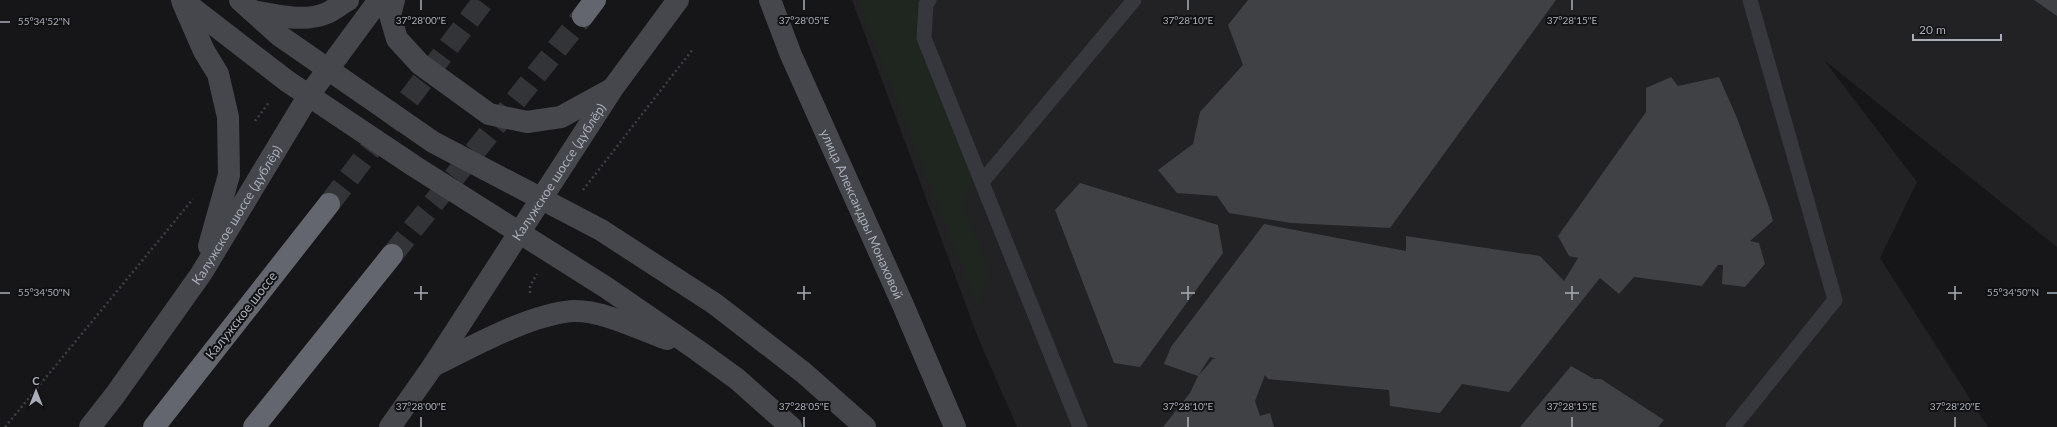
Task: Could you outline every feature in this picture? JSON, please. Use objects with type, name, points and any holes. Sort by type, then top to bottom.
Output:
[{"type":"highway","name":"Калужское шоссе","points":[[154,427],[329,204]]},
{"type":"highway","points":[[254,427],[392,255]]},
{"type":"main road","points":[[182,0],[262,63],[309,95],[414,166],[579,270],[697,350],[737,379],[791,427]]},
{"type":"main road","points":[[182,0],[204,50],[218,74],[228,117],[228,175],[201,274]]},
{"type":"main road","points":[[246,5],[280,16],[302,17],[326,14],[348,0]]},
{"type":"main road","name":"Калужское шоссе (дублёр)","points":[[90,427],[115,395],[201,274],[309,95],[379,0]]},
{"type":"main road","points":[[394,0],[390,15],[397,39],[420,64],[489,114],[527,122],[561,117],[613,88]]},
{"type":"main road","name":"Калужское шоссе (дублёр)","points":[[390,427],[433,366],[613,88],[678,0]]},
{"type":"main road","name":"улица Александры Монаховой","points":[[770,0],[791,55],[903,305],[955,427]]},
{"type":"main road","points":[[246,5],[280,36],[433,142],[541,200],[601,230],[715,304],[804,373],[865,427]]},
{"type":"main road","points":[[433,366],[533,320],[573,311],[601,315],[697,350]]},
{"type":"lane","points":[[929,0],[926,4],[924,38],[1080,427]]},
{"type":"lane","points":[[982,182],[1134,0]]},
{"type":"lane","points":[[1733,427],[1835,300],[1750,0]]},
{"type":"path","points":[[571,215],[583,190],[693,49]]},
{"type":"path","points":[[229,156],[273,97]]},
{"type":"path","points":[[5,427],[194,198]]},
{"type":"path","points":[[530,286],[550,251]]},
{"type":"shaded area","points":[[852,0],[2057,0],[2057,247],[1824,60],[1917,182],[1880,258],[1988,427],[1017,427],[979,340]]},
{"type":"shaded area","points":[[857,0],[924,0],[918,39],[975,179],[962,200],[989,272],[978,307]]},
{"type":"building","points":[[1248,0],[1556,0],[1390,228],[1291,223],[1229,213],[1217,196],[1177,193],[1158,170],[1193,144],[1200,112],[1243,65],[1228,25]]},
{"type":"building","points":[[2034,0],[2057,0],[2057,16]]},
{"type":"building","points":[[1671,77],[1678,86],[1719,77],[1737,118],[1773,221],[1750,241],[1759,243],[1765,264],[1745,287],[1722,284],[1723,265],[1718,265],[1702,286],[1634,277],[1619,294],[1600,278],[1509,392],[1462,384],[1440,413],[1390,406],[1389,390],[1268,379],[1265,375],[1255,401],[1260,416],[1270,413],[1274,427],[1163,427],[1190,393],[1198,376],[1164,364],[1171,347],[1264,224],[1406,251],[1406,236],[1540,256],[1564,281],[1578,258],[1569,256],[1558,236],[1646,112],[1646,88]],"holes":[[[1210,357],[1217,359],[1213,359],[1198,376]]]},
{"type":"building","points":[[1080,183],[1218,225],[1223,253],[1140,367],[1114,363],[1055,210]]},
{"type":"building","points":[[1571,366],[1594,379],[1601,379],[1664,420],[1658,427],[1520,427]]},
{"type":"tunnel","points":[[329,204],[484,0]]},
{"type":"tunnel","points":[[392,255],[583,16]]}]
